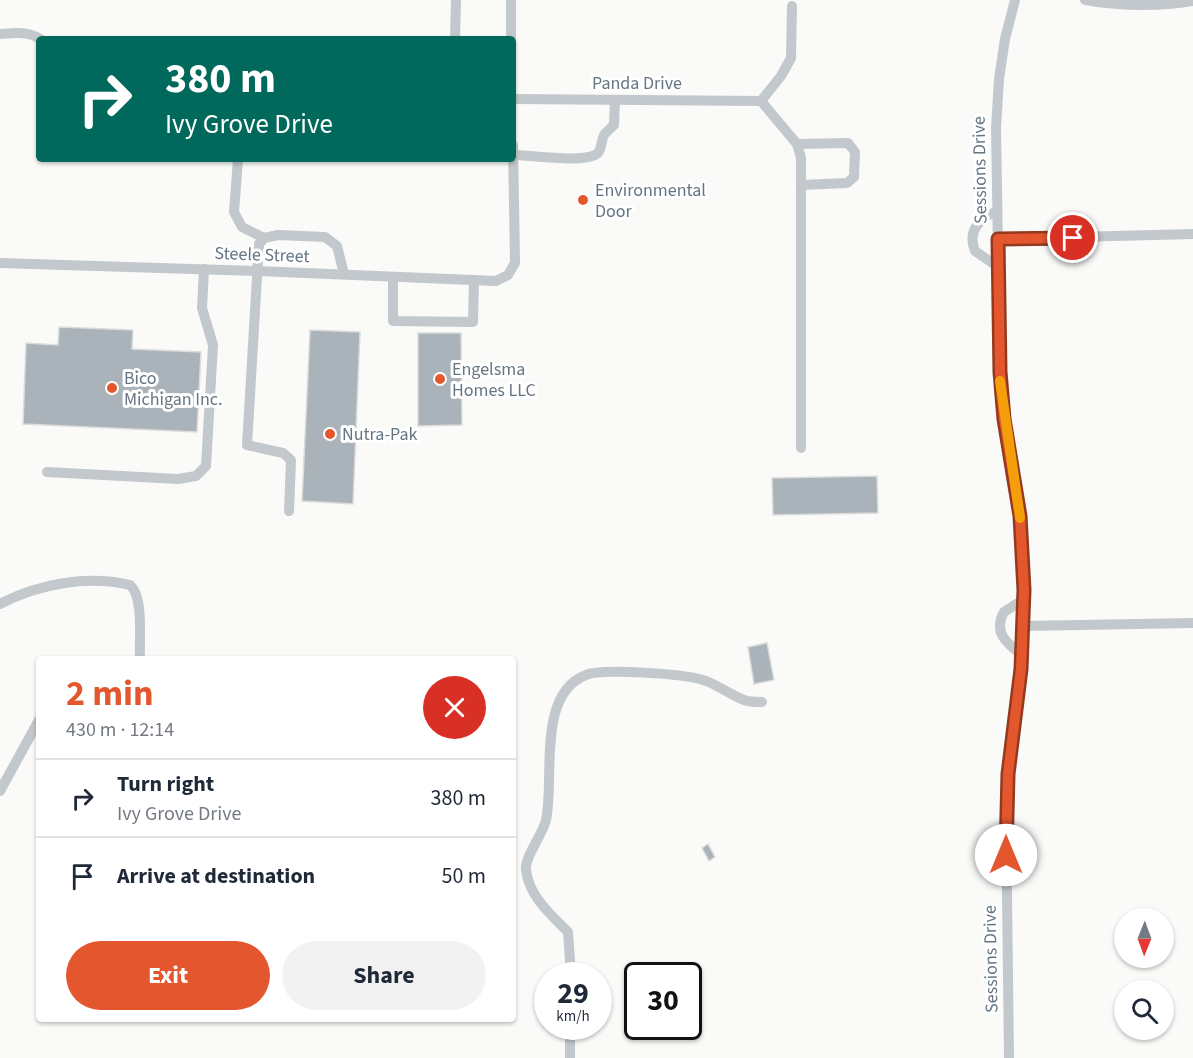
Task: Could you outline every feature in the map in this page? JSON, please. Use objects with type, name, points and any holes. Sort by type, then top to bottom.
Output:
[{"type":"street","points":[[455,36],[456,0]]},
{"type":"street","points":[[511,0],[512,36]]},
{"type":"street","points":[[1085,0],[1131,4],[1170,4],[1193,1]]},
{"type":"street","name":"Sessions Drive","points":[[1009,1058],[1006,807],[1022,655],[1024,599],[1020,516],[1000,381],[997,102],[1011,2]]},
{"type":"street","points":[[792,6],[791,58],[781,76],[761,101],[797,144],[801,158],[801,448]]},
{"type":"street","points":[[0,34],[17,33],[36,36]]},
{"type":"street","name":"Panda Drive","points":[[516,99],[761,101]]},
{"type":"street","points":[[516,155],[591,158],[600,152],[604,135],[614,125],[615,100]]},
{"type":"street","points":[[797,144],[848,143],[855,152],[854,177],[846,183],[801,184]]},
{"type":"street","points":[[238,162],[234,212],[242,227],[264,238]]},
{"type":"street","name":"Steele Street","points":[[0,263],[496,281],[508,275],[515,263],[513,162]]},
{"type":"street","points":[[997,211],[980,221],[972,237],[976,252],[998,267]]},
{"type":"street","points":[[998,239],[1193,234]]},
{"type":"street","points":[[289,511],[291,460],[283,453],[248,445],[259,244],[264,238],[278,235],[326,237],[337,246],[344,274]]},
{"type":"street","points":[[47,472],[178,479],[196,476],[206,466],[213,345],[202,308],[204,269]]},
{"type":"street","points":[[393,277],[393,321],[473,322],[474,280]]},
{"type":"street","points":[[0,604],[40,587],[69,582],[130,585],[134,589],[139,604],[140,656]]},
{"type":"street","points":[[1022,655],[1003,639],[999,627],[1004,612],[1024,599]]},
{"type":"street","points":[[1023,626],[1193,623]]},
{"type":"street","points":[[570,962],[568,932],[528,886],[525,866],[546,821],[553,724],[558,700],[572,682],[587,674],[607,672],[702,679],[744,700],[762,702]]},
{"type":"street","points":[[0,791],[36,725]]},
{"type":"street","points":[[570,1040],[570,1058]]},
{"type":"building","name":"Bico Michigan Inc.","points":[[59,327],[133,330],[132,349],[201,352],[197,432],[23,424],[26,343],[58,345]]},
{"type":"building","name":"Nutra-Pak","points":[[310,330],[360,332],[353,504],[302,501]]},
{"type":"building","name":"Engelsma Homes LLC","points":[[418,333],[461,333],[462,425],[418,426]]},
{"type":"building","points":[[877,476],[878,513],[773,515],[772,478]]},
{"type":"building","points":[[767,643],[774,680],[754,684],[748,647]]},
{"type":"building","points":[[708,844],[715,857],[709,861],[702,848]]},
{"type":"slow traffic","points":[[1000,381],[1020,518]]},
{"type":"place","name":"Environmental Door","points":[[583,200]]},
{"type":"place","name":"Engelsma Homes LLC","points":[[440,379]]},
{"type":"place","name":"Bico Michigan Inc.","points":[[112,388]]},
{"type":"place","name":"Nutra-Pak","points":[[330,434]]},
{"type":"route","points":[[1006,855],[1008,774],[1021,669],[1024,590],[1020,516],[1004,419],[1000,372],[998,239],[1073,238]]}]
